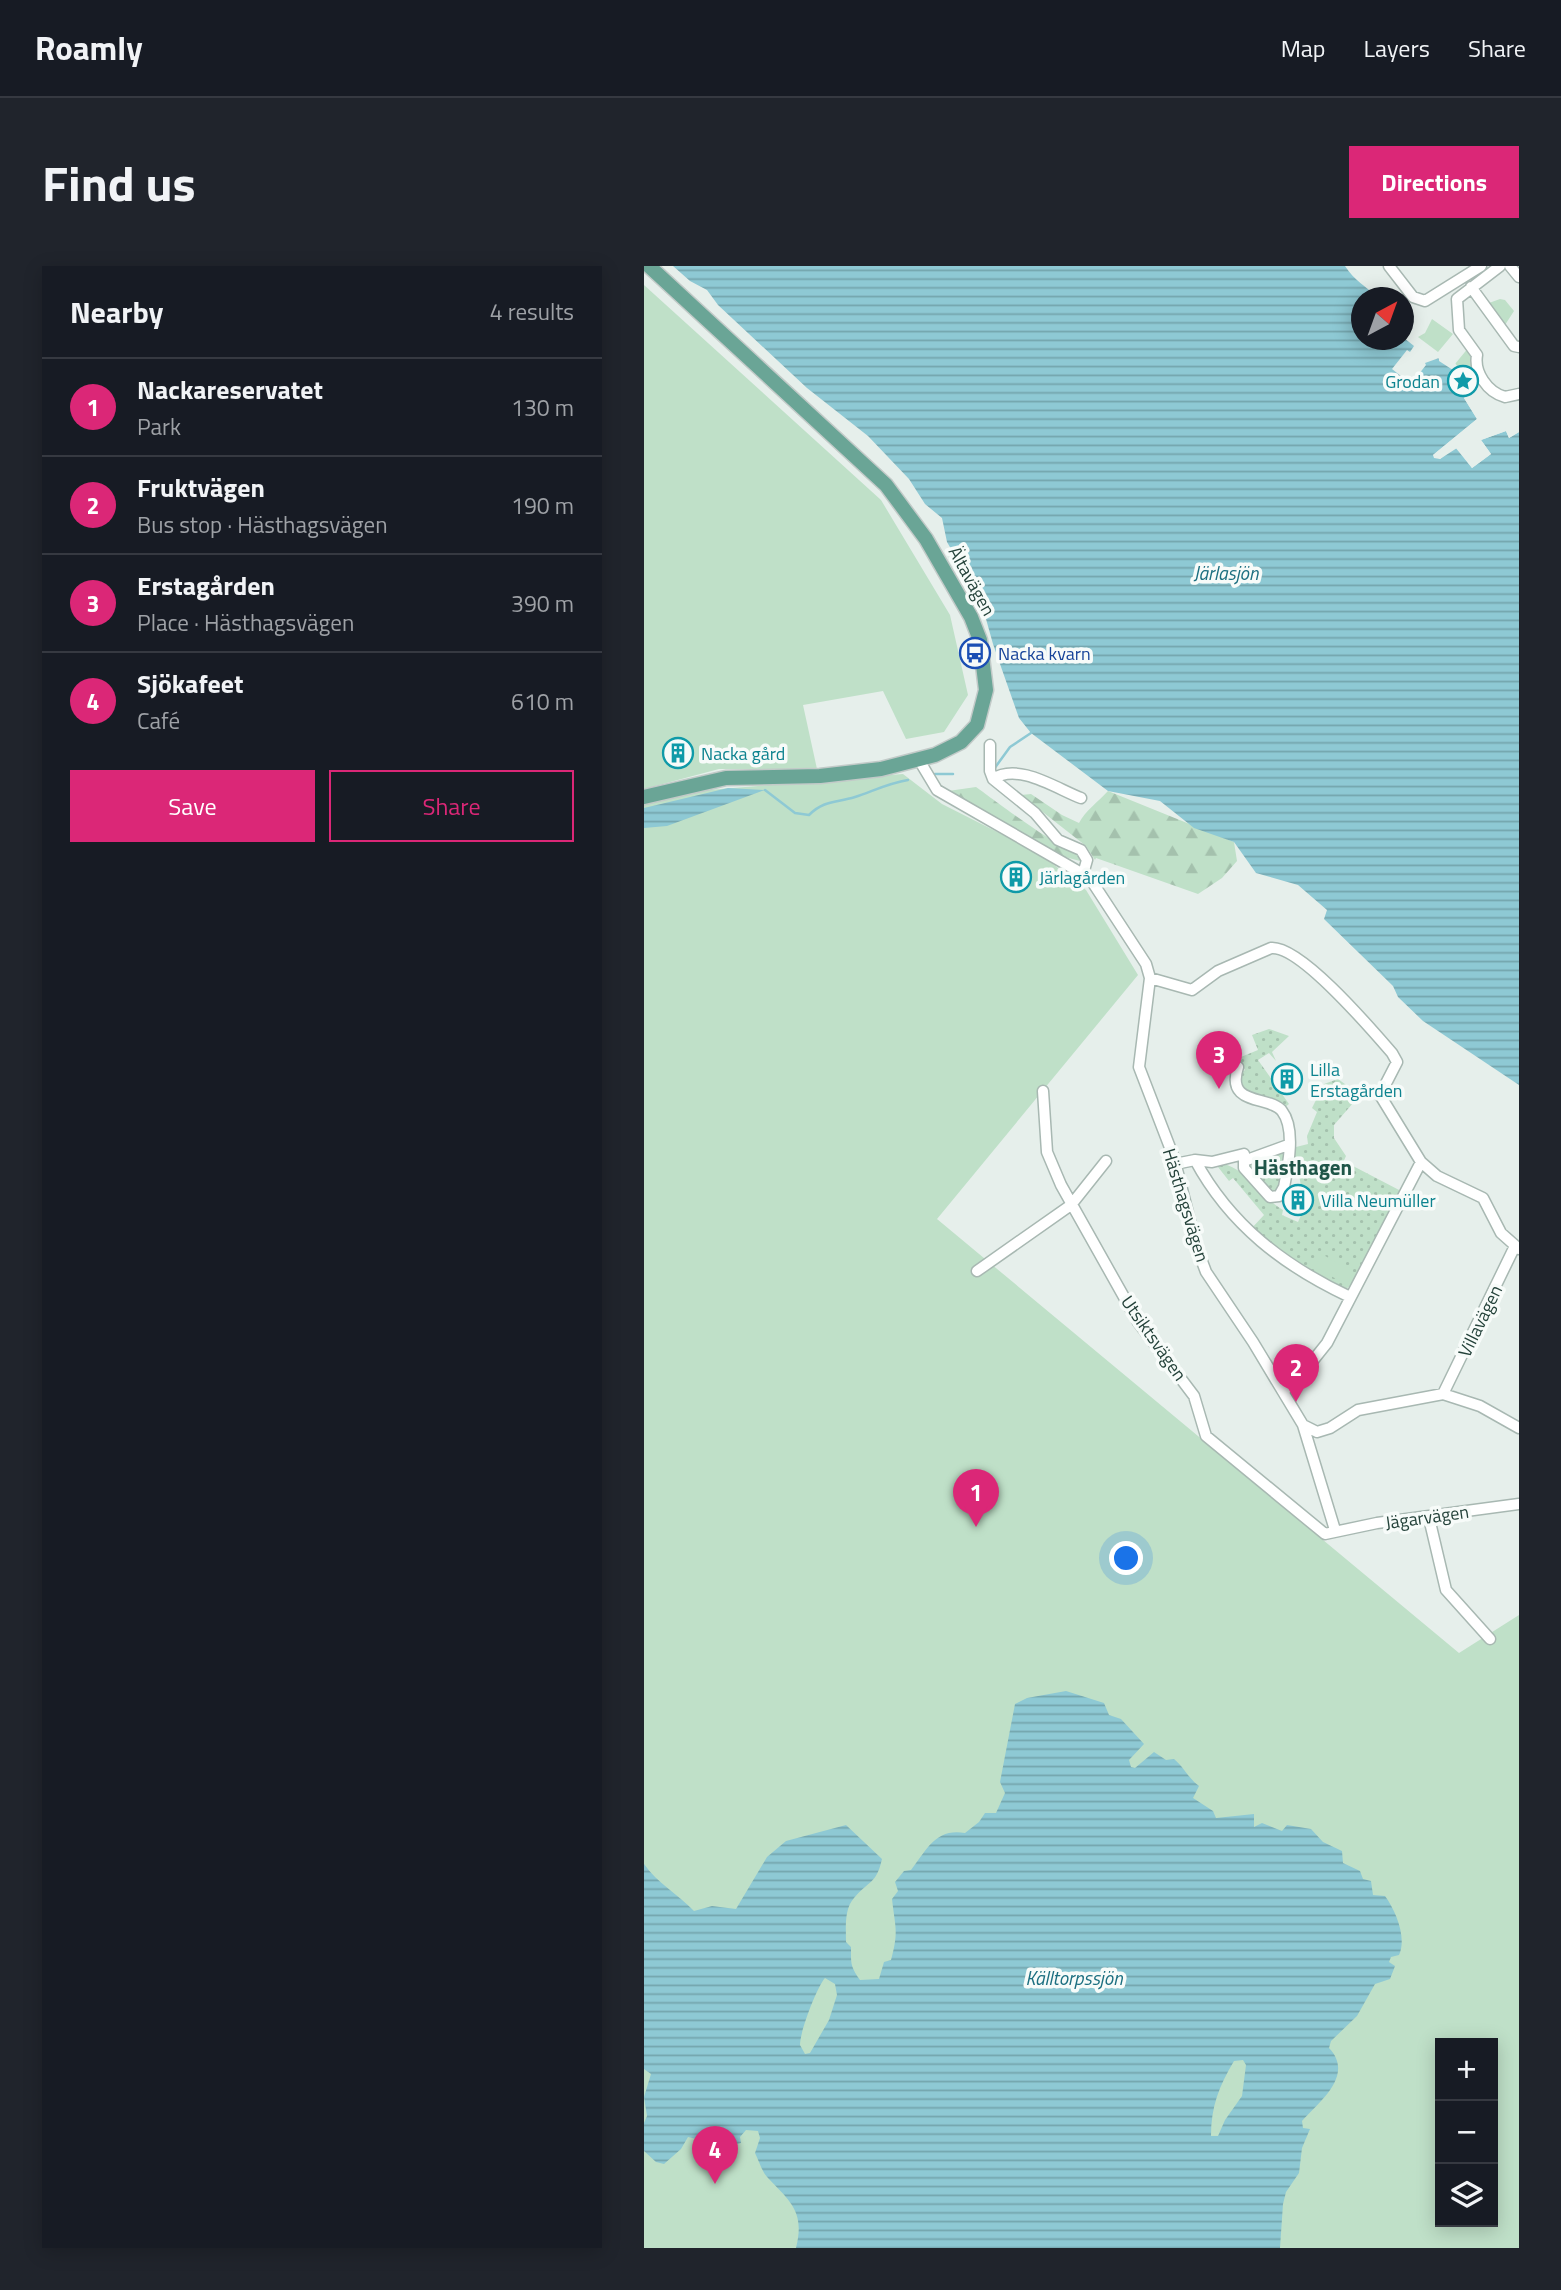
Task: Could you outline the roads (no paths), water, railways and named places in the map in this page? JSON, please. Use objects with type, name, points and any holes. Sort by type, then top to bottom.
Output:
[{"type":"main road","name":"Ältavägen","points":[[644,797],[726,778],[820,776],[881,769],[919,760],[961,742],[981,715],[986,690],[984,664],[971,617],[926,539],[886,485],[649,266]]},
{"type":"street","points":[[1389,266],[1413,297],[1425,300],[1481,266]]},
{"type":"street","points":[[1500,266],[1457,299],[1459,331],[1477,355],[1474,365],[1492,390],[1505,397],[1519,394]]},
{"type":"street","points":[[1510,266],[1519,277]]},
{"type":"street","points":[[1471,287],[1514,346],[1519,347]]},
{"type":"street","points":[[990,745],[993,779],[1035,813],[1058,840],[1081,850],[1087,860],[1083,874]]},
{"type":"street","points":[[919,760],[929,781],[937,790],[1083,874],[1093,883],[1138,951],[1150,978],[1192,990],[1218,971],[1279,947],[1324,980],[1392,1052],[1397,1062],[1380,1094],[1421,1162],[1437,1176],[1483,1198],[1496,1225],[1517,1248]]},
{"type":"street","points":[[993,779],[1000,774],[1020,773],[1082,799]]},
{"type":"street","name":"Hästhagsvägen","points":[[1150,978],[1139,1067],[1175,1164],[1206,1272],[1284,1391],[1303,1425],[1335,1530]]},
{"type":"street","points":[[1238,1067],[1237,1082],[1242,1093],[1250,1100],[1274,1105],[1282,1110],[1289,1126],[1284,1187],[1279,1196],[1270,1197],[1259,1187],[1244,1168],[1244,1157]]},
{"type":"street","name":"Utsiktsvägen","points":[[1043,1091],[1047,1152],[1071,1205],[1138,1322],[1194,1396],[1210,1442],[1316,1529],[1325,1534],[1335,1530]]},
{"type":"street","points":[[1175,1164],[1244,1157],[1288,1145]]},
{"type":"street","points":[[1195,1160],[1231,1212],[1262,1245],[1278,1258],[1350,1297]]},
{"type":"street","points":[[976,1271],[1071,1205],[1105,1161]]},
{"type":"street","points":[[1284,1391],[1328,1343],[1421,1162]]},
{"type":"street","name":"Villavägen","points":[[1443,1394],[1517,1248]]},
{"type":"street","points":[[1303,1425],[1317,1432],[1330,1428],[1358,1410],[1443,1394],[1480,1406],[1519,1428]]},
{"type":"street","name":"Jägarvägen","points":[[1335,1530],[1519,1504]]},
{"type":"street","points":[[1429,1518],[1446,1590],[1489,1639]]},
{"type":"water","name":"Järlasjön","points":[[673,266],[1345,266],[1365,287],[1351,287],[1351,350],[1414,350],[1414,344],[1458,370],[1460,386],[1472,385],[1474,388],[1464,398],[1477,419],[1433,455],[1434,458],[1440,459],[1455,447],[1472,468],[1491,454],[1481,440],[1506,431],[1509,438],[1519,432],[1519,1085],[1423,1021],[1398,997],[1393,986],[1324,919],[1327,910],[1298,885],[1256,873],[1234,842],[1194,828],[1160,801],[1108,791],[1031,733],[1019,718],[993,644],[986,619],[989,604],[966,575],[947,542],[942,518],[925,504],[909,479],[868,436],[807,388],[718,305],[707,290],[690,281]]},
{"type":"water","points":[[728,788],[765,790],[667,826],[644,828],[644,808]]},
{"type":"water","name":"Källtorpssjön","points":[[1066,1691],[1104,1703],[1109,1715],[1121,1719],[1144,1744],[1129,1760],[1131,1767],[1135,1768],[1154,1752],[1166,1760],[1174,1759],[1177,1762],[1199,1786],[1193,1798],[1213,1811],[1216,1818],[1254,1814],[1254,1827],[1262,1823],[1282,1831],[1287,1825],[1311,1829],[1323,1842],[1342,1851],[1343,1863],[1360,1871],[1363,1879],[1371,1881],[1373,1895],[1385,1896],[1393,1909],[1401,1933],[1399,1955],[1391,1957],[1389,1962],[1395,1966],[1390,1979],[1375,1984],[1357,2016],[1331,2041],[1329,2048],[1336,2058],[1338,2068],[1336,2078],[1325,2097],[1302,2121],[1303,2128],[1310,2129],[1302,2148],[1299,2173],[1286,2192],[1280,2248],[796,2248],[799,2225],[797,2216],[789,2201],[766,2176],[755,2153],[760,2138],[758,2131],[746,2130],[740,2137],[741,2143],[727,2146],[688,2137],[681,2149],[664,2164],[656,2162],[644,2151],[644,2123],[647,2116],[644,2097],[651,2074],[644,2069],[644,1864],[694,1911],[712,1906],[736,1909],[767,1857],[786,1841],[846,1825],[882,1859],[874,1878],[851,1902],[846,1925],[846,1942],[851,1947],[852,1964],[860,1980],[879,1979],[884,1962],[891,1960],[895,1942],[892,1899],[898,1891],[895,1882],[904,1871],[911,1870],[939,1837],[955,1832],[965,1833],[979,1822],[985,1813],[996,1813],[1005,1793],[1000,1782],[1015,1704],[1027,1698]],"holes":[[[825,1978],[835,1984],[837,1995],[829,2020],[810,2053],[805,2054],[800,2045],[803,2030]],[[1243,2060],[1246,2065],[1242,2096],[1225,2120],[1218,2136],[1211,2136],[1212,2116],[1220,2088],[1234,2061]]]},
{"type":"waterway","points":[[994,769],[1010,747],[1031,733]]},
{"type":"waterway","points":[[935,774],[953,774]]},
{"type":"waterway","points":[[765,790],[795,813],[809,815],[825,804],[908,780]]},
{"type":"place","name":"Grodan","points":[[1463,381]]},
{"type":"place","name":"Nacka kvarn","points":[[975,653]]},
{"type":"place","name":"Nacka gård","points":[[678,753]]},
{"type":"place","name":"Järlagården","points":[[1016,877]]},
{"type":"place","name":"Lilla Erstagården","points":[[1287,1079]]},
{"type":"place","name":"Erstagården","points":[[1219,1089]]},
{"type":"place","name":"Villa Neumüller","points":[[1298,1200]]},
{"type":"place","name":"Fruktvägen","points":[[1296,1402]]},
{"type":"place","name":"Nackareservatet","points":[[976,1527]]},
{"type":"place","name":"Sjökafeet","points":[[715,2184]]},
{"type":"district","name":"Hästhagen","points":[[1303,1167]]}]
